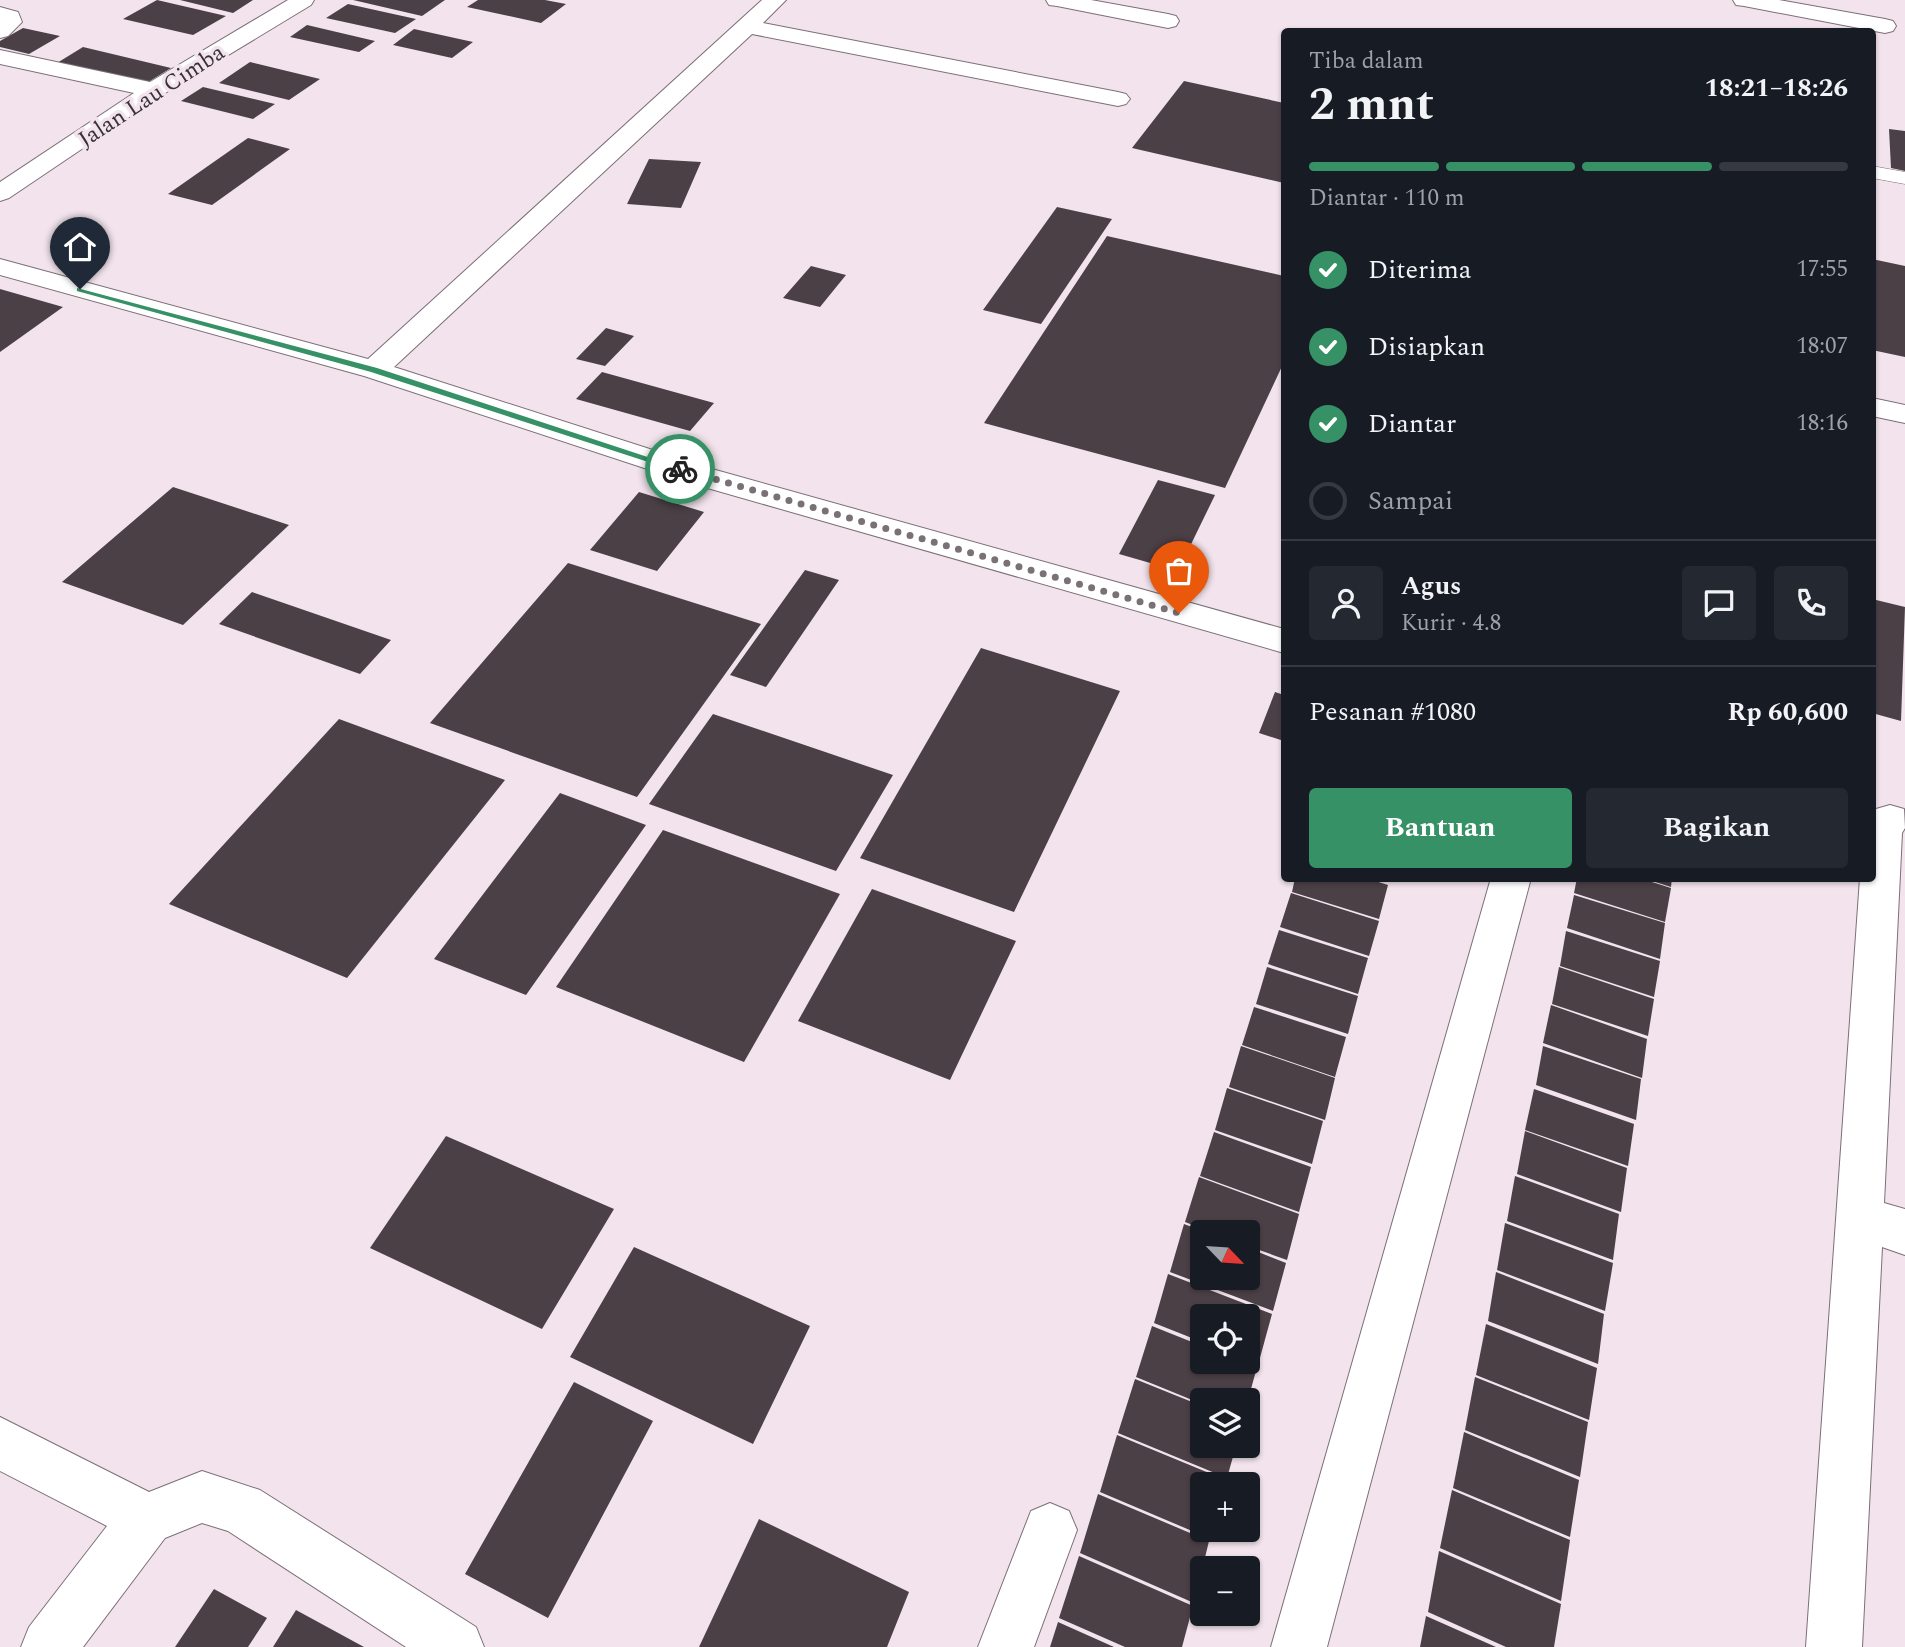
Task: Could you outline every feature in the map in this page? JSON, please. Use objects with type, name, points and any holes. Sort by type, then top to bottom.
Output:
[{"type":"street","name":"Jalan Lau Cimba","points":[[0,193],[154,90],[303,0]]},
{"type":"street","points":[[374,370],[775,0]]},
{"type":"street","points":[[1057,0],[1168,21]]},
{"type":"street","points":[[1744,0],[1885,26]]},
{"type":"street","points":[[0,14],[10,17],[11,22],[0,31]]},
{"type":"street","points":[[747,26],[1118,99]]},
{"type":"street","points":[[0,57],[154,90]]},
{"type":"street","points":[[0,267],[374,370],[701,476],[1281,640]]},
{"type":"street","points":[[1876,408],[1905,414]]},
{"type":"street","points":[[1834,1647],[1883,1225],[1885,815]]},
{"type":"street","points":[[1299,1647],[1510,882]]},
{"type":"street","points":[[0,1443],[147,1519]]},
{"type":"street","points":[[49,1647],[147,1519],[202,1497],[241,1509],[456,1647]]},
{"type":"street","points":[[1006,1647],[1050,1530]]},
{"type":"lane","points":[[1876,173],[1905,178]]},
{"type":"building","points":[[157,0],[226,16],[193,35],[123,19]]},
{"type":"building","points":[[180,0],[253,0],[233,13]]},
{"type":"building","points":[[353,0],[445,0],[422,16]]},
{"type":"building","points":[[478,0],[545,0],[566,4],[541,23],[467,7]]},
{"type":"building","points":[[348,4],[416,19],[395,33],[326,18]]},
{"type":"building","points":[[307,25],[375,41],[359,52],[290,37]]},
{"type":"building","points":[[23,28],[60,36],[29,54],[0,47],[0,41]]},
{"type":"building","points":[[414,29],[473,42],[452,58],[393,45]]},
{"type":"building","points":[[83,47],[171,68],[145,84],[57,63]]},
{"type":"building","points":[[250,62],[320,79],[289,100],[219,83]]},
{"type":"building","points":[[1184,81],[1281,102],[1281,182],[1132,148]]},
{"type":"building","points":[[203,87],[275,104],[253,119],[181,101]]},
{"type":"building","points":[[1889,129],[1905,131],[1905,171],[1891,168]]},
{"type":"building","points":[[248,138],[290,149],[212,205],[168,194]]},
{"type":"building","points":[[649,159],[701,162],[681,208],[627,204]]},
{"type":"building","points":[[1057,207],[1112,219],[1041,324],[983,310]]},
{"type":"building","points":[[1107,236],[1281,275],[1281,368],[1225,488],[984,423]]},
{"type":"building","points":[[1876,260],[1905,266],[1905,357],[1876,351]]},
{"type":"building","points":[[811,266],[846,275],[820,307],[783,298]]},
{"type":"building","points":[[0,289],[63,307],[0,352]]},
{"type":"building","points":[[606,328],[634,336],[605,366],[576,359]]},
{"type":"building","points":[[602,372],[714,403],[690,431],[576,399]]},
{"type":"building","points":[[1158,480],[1215,495],[1178,571],[1119,554]]},
{"type":"building","points":[[173,487],[289,525],[183,625],[62,582]]},
{"type":"building","points":[[639,492],[704,512],[657,571],[590,550]]},
{"type":"building","points":[[568,563],[761,624],[637,797],[430,723]]},
{"type":"building","points":[[805,570],[839,580],[766,687],[730,675]]},
{"type":"building","points":[[252,592],[391,640],[360,674],[219,624]]},
{"type":"building","points":[[1876,600],[1905,607],[1901,721],[1876,714]]},
{"type":"building","points":[[981,648],[1120,691],[1014,912],[860,858]]},
{"type":"building","points":[[1275,692],[1281,694],[1281,740],[1259,733]]},
{"type":"building","points":[[713,714],[893,775],[836,871],[649,804]]},
{"type":"building","points":[[339,719],[505,780],[347,978],[169,904]]},
{"type":"building","points":[[560,793],[646,825],[526,995],[434,959]]},
{"type":"building","points":[[663,830],[840,894],[744,1062],[556,987]]},
{"type":"building","points":[[1294,882],[1379,882],[1388,885],[1379,919],[1292,892]]},
{"type":"building","points":[[1576,882],[1652,882],[1671,888],[1665,922],[1574,893]]},
{"type":"building","points":[[1655,882],[1672,882],[1671,887]]},
{"type":"building","points":[[872,889],[1016,941],[950,1080],[798,1021]]},
{"type":"building","points":[[1291,893],[1379,921],[1369,956],[1280,927]]},
{"type":"building","points":[[1574,895],[1665,923],[1660,959],[1567,928]]},
{"type":"building","points":[[1279,930],[1368,958],[1358,994],[1268,964]]},
{"type":"building","points":[[1566,931],[1660,961],[1654,997],[1560,966]]},
{"type":"building","points":[[1267,967],[1358,996],[1348,1034],[1256,1004]]},
{"type":"building","points":[[1559,967],[1654,999],[1648,1036],[1552,1004]]},
{"type":"building","points":[[1551,1005],[1647,1039],[1642,1078],[1543,1043]]},
{"type":"building","points":[[1254,1007],[1346,1037],[1335,1077],[1242,1045]]},
{"type":"building","points":[[1241,1046],[1335,1078],[1325,1120],[1229,1087]]},
{"type":"building","points":[[1543,1046],[1641,1079],[1636,1120],[1536,1085]]},
{"type":"building","points":[[1227,1088],[1323,1121],[1312,1164],[1215,1130]]},
{"type":"building","points":[[1534,1089],[1634,1124],[1628,1166],[1525,1130]]},
{"type":"building","points":[[1525,1131],[1627,1168],[1621,1212],[1517,1174]]},
{"type":"building","points":[[1214,1132],[1311,1167],[1299,1212],[1200,1176]]},
{"type":"building","points":[[446,1136],[614,1209],[542,1329],[370,1248]]},
{"type":"building","points":[[1515,1176],[1619,1214],[1613,1260],[1507,1221]]},
{"type":"building","points":[[1199,1177],[1299,1214],[1287,1260],[1260,1250],[1260,1220],[1185,1222]]},
{"type":"building","points":[[1505,1223],[1613,1263],[1605,1311],[1497,1270]]},
{"type":"building","points":[[1184,1224],[1190,1226],[1190,1280],[1170,1272]]},
{"type":"building","points":[[634,1247],[810,1326],[753,1444],[570,1357]]},
{"type":"building","points":[[1260,1253],[1286,1263],[1273,1311],[1218,1290],[1260,1290]]},
{"type":"building","points":[[1496,1272],[1604,1314],[1598,1364],[1488,1321]]},
{"type":"building","points":[[1168,1274],[1190,1282],[1190,1290],[1210,1290],[1246,1304],[1190,1304],[1190,1337],[1154,1323]]},
{"type":"building","points":[[1260,1309],[1272,1314],[1260,1358]]},
{"type":"building","points":[[1486,1324],[1597,1368],[1589,1420],[1476,1375]]},
{"type":"building","points":[[1152,1326],[1190,1341],[1190,1374],[1255,1374],[1251,1388],[1190,1388],[1190,1399],[1136,1377]]},
{"type":"building","points":[[1475,1377],[1588,1422],[1580,1477],[1465,1430]]},
{"type":"building","points":[[1135,1379],[1190,1401],[1190,1458],[1233,1458],[1229,1472],[1212,1472],[1118,1433]]},
{"type":"building","points":[[574,1382],[653,1421],[548,1618],[465,1574]]},
{"type":"building","points":[[1464,1432],[1579,1480],[1570,1537],[1453,1488]]},
{"type":"building","points":[[1117,1435],[1207,1472],[1190,1472],[1190,1530],[1100,1492]]},
{"type":"building","points":[[1452,1490],[1570,1540],[1561,1601],[1440,1548]]},
{"type":"building","points":[[1098,1494],[1190,1533],[1190,1542],[1209,1542],[1205,1556],[1190,1556],[1190,1601],[1080,1553]]},
{"type":"building","points":[[759,1519],[909,1592],[887,1647],[699,1647]]},
{"type":"building","points":[[1439,1551],[1561,1604],[1554,1647],[1506,1647],[1428,1612]]},
{"type":"building","points":[[1079,1556],[1190,1605],[1190,1617],[1182,1647],[1125,1647],[1059,1618]]},
{"type":"building","points":[[214,1589],[267,1618],[248,1647],[175,1647]]},
{"type":"building","points":[[296,1610],[364,1647],[273,1647]]},
{"type":"building","points":[[1426,1616],[1496,1647],[1420,1647]]},
{"type":"building","points":[[1058,1622],[1114,1647],[1050,1647]]},
{"type":"way so far","points":[[680,469],[1179,613]]},
{"type":"route","points":[[80,289],[374,370],[680,469]]}]
